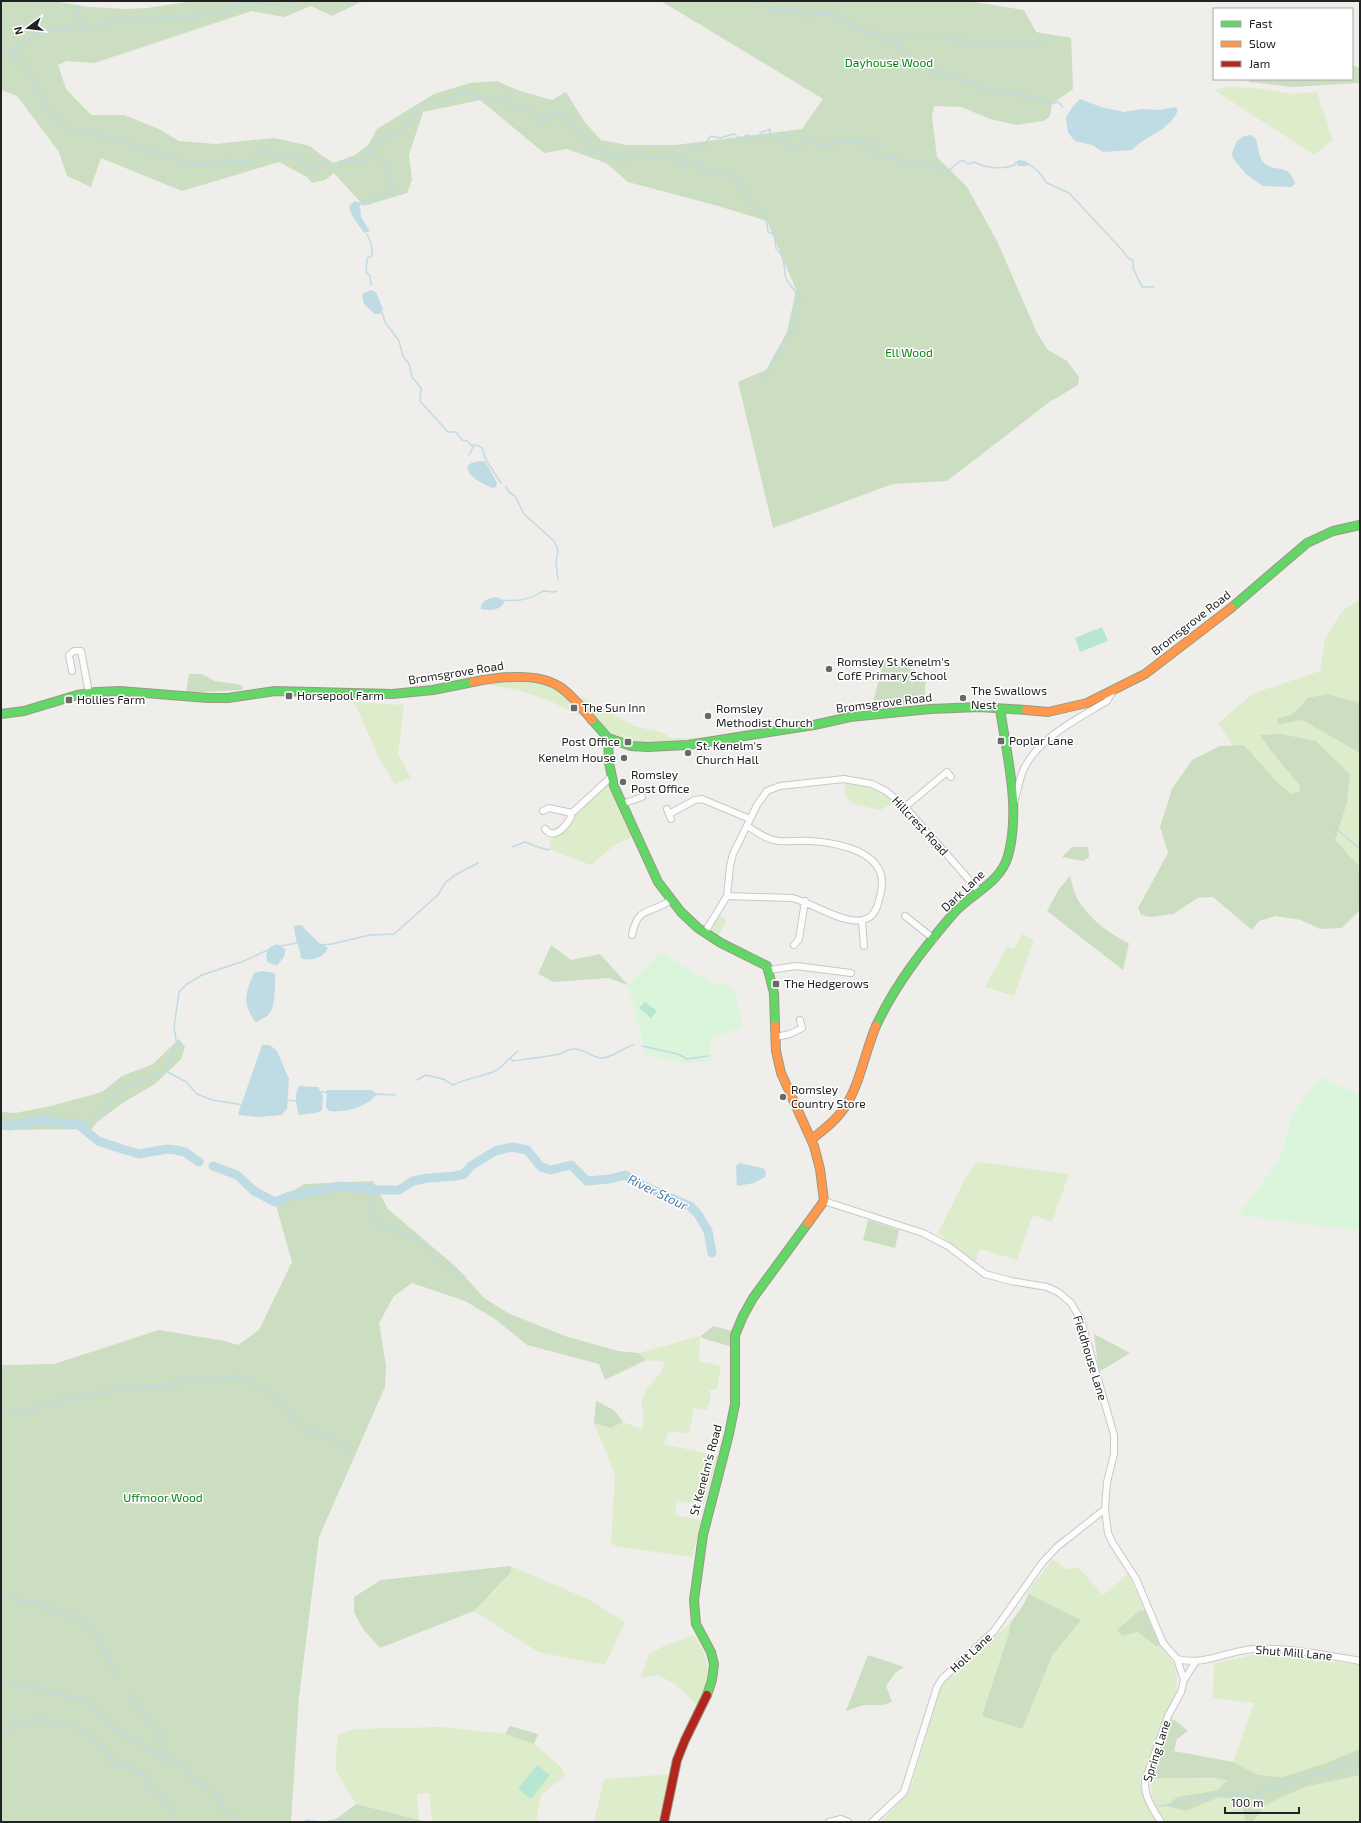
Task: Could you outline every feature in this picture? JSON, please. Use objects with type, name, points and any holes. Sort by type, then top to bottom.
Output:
[{"type":"street","name":"Bromsgrove Road","points":[[1,714],[24,711],[89,693],[120,692],[208,698],[228,698],[275,691],[330,694],[392,694],[432,690],[497,677],[531,678],[550,682],[564,691],[578,704],[608,738],[632,746],[696,744],[814,725],[850,717],[880,714],[972,707],[1048,712],[1087,703],[1145,674],[1229,611],[1308,543],[1320,535],[1344,527],[1360,525]]},
{"type":"street","points":[[72,671],[69,655],[74,651],[81,651],[89,693]]},
{"type":"street","name":"Dark Lane","points":[[812,1139],[830,1124],[845,1108],[885,1006],[899,982],[954,914],[1000,874],[1008,857],[1012,835],[1014,807],[1023,770],[1032,754],[1048,739],[1107,701],[1113,691]]},
{"type":"street","points":[[1000,709],[1014,807]]},
{"type":"street","points":[[608,738],[611,778],[658,882],[681,912],[705,932],[721,943],[767,966],[769,970],[775,994],[776,1051],[781,1071],[812,1139],[819,1166],[824,1201]]},
{"type":"street","points":[[905,807],[947,772],[951,777]]},
{"type":"street","points":[[545,829],[548,834],[552,835],[556,833],[569,820],[571,817],[570,813],[611,778]]},
{"type":"street","name":"Hillcrest Road","points":[[705,932],[726,896],[731,860],[746,826],[762,797],[771,789],[787,785],[844,779],[872,784],[886,791],[905,807],[979,891]]},
{"type":"street","points":[[622,804],[642,797]]},
{"type":"street","points":[[669,814],[695,800],[702,799],[750,819]]},
{"type":"street","points":[[543,811],[549,808],[570,813]]},
{"type":"street","points":[[726,896],[774,897],[805,901],[845,919],[862,922],[872,916],[879,904],[881,895],[881,875],[879,868],[873,862],[846,847],[830,843],[779,841],[761,835],[746,826]]},
{"type":"street","points":[[632,935],[637,918],[642,913],[663,906],[671,900]]},
{"type":"street","points":[[794,944],[799,938],[805,901]]},
{"type":"street","points":[[905,916],[934,939]]},
{"type":"street","points":[[862,922],[864,946]]},
{"type":"street","points":[[769,970],[796,966],[843,975],[851,973]]},
{"type":"street","points":[[776,1037],[790,1034],[802,1028],[800,1020]]},
{"type":"street","name":"Fieldhouse Lane","points":[[824,1201],[923,1233],[948,1246],[985,1274],[1010,1281],[1046,1287],[1058,1292],[1071,1303],[1081,1320],[1114,1435],[1114,1454],[1107,1482],[1105,1509],[1106,1526],[1112,1542],[1136,1579],[1163,1643],[1179,1659]]},
{"type":"street","name":"St Kenelm's Road","points":[[664,1822],[679,1757],[685,1741],[704,1706],[714,1670],[713,1657],[695,1623],[694,1612],[699,1546],[734,1413],[736,1389],[735,1335],[753,1297],[777,1262],[824,1201]]},
{"type":"street","name":"Holt Lane","points":[[873,1821],[904,1792],[937,1687],[942,1679],[994,1631],[1042,1562],[1056,1547],[1105,1509]]},
{"type":"street","name":"Shut Mill Lane","points":[[1179,1659],[1196,1661],[1252,1649],[1322,1654],[1360,1661]]},
{"type":"street","points":[[1179,1659],[1184,1680]]},
{"type":"street","name":"Spring Lane","points":[[1161,1822],[1144,1790],[1145,1781],[1168,1716],[1181,1692],[1184,1680],[1196,1661]]},
{"type":"street","points":[[829,1822],[841,1819],[848,1822]]},
{"type":"green space","points":[[1,1],[53,1],[89,7],[125,9],[147,8],[195,1],[363,1],[332,16],[311,6],[284,17],[252,11],[94,63],[67,61],[58,65],[66,89],[91,115],[124,115],[159,129],[179,141],[216,144],[274,138],[310,146],[334,163],[355,155],[369,144],[377,129],[434,94],[470,83],[497,81],[520,91],[552,100],[566,92],[584,121],[601,140],[627,145],[675,145],[802,129],[823,99],[661,1],[968,1],[1024,10],[1036,32],[1071,38],[1073,89],[1052,104],[1050,116],[1044,121],[1016,125],[990,119],[961,107],[934,106],[932,117],[937,157],[967,187],[997,241],[1037,333],[1048,350],[1067,361],[1079,377],[1078,385],[1048,403],[947,481],[893,484],[773,528],[738,382],[766,370],[787,332],[796,290],[767,221],[718,206],[628,182],[606,163],[567,149],[544,153],[480,100],[423,112],[409,155],[412,180],[407,193],[364,206],[334,173],[325,180],[312,183],[307,177],[279,162],[182,191],[101,158],[91,187],[67,176],[59,152],[17,96],[1,90]]},
{"type":"green space","points":[[1353,65],[1360,68],[1360,85],[1358,83],[1293,87],[1249,82],[1250,80],[1353,80]]},
{"type":"green space","points":[[1227,87],[1256,88],[1292,94],[1317,92],[1333,140],[1314,155],[1214,90]]},
{"type":"green space","points":[[1360,600],[1360,703],[1327,694],[1307,698],[1295,712],[1278,718],[1278,725],[1302,720],[1360,753],[1360,867],[1335,840],[1347,803],[1350,774],[1316,741],[1272,752],[1300,786],[1299,791],[1292,794],[1279,784],[1244,745],[1233,746],[1218,723],[1254,693],[1320,671],[1325,639],[1342,611]]},
{"type":"green space","points":[[1102,627],[1108,641],[1080,652],[1075,638]]},
{"type":"green space","points":[[884,659],[928,676],[925,685],[925,703],[871,710]]},
{"type":"green space","points":[[189,674],[202,674],[215,681],[237,684],[243,686],[242,690],[186,693]]},
{"type":"green space","points":[[512,678],[551,686],[568,696],[588,720],[550,701],[521,691],[486,684]]},
{"type":"green space","points":[[1327,694],[1360,703],[1360,753],[1302,720],[1277,725],[1278,718],[1295,712],[1307,698]]},
{"type":"green space","points":[[579,695],[634,726],[663,733],[672,738],[701,738],[658,744],[634,742],[615,737],[604,729]]},
{"type":"green space","points":[[354,702],[404,705],[398,754],[411,778],[395,784],[382,764]]},
{"type":"green space","points":[[1281,734],[1316,741],[1350,774],[1347,803],[1335,840],[1360,867],[1360,910],[1342,928],[1320,929],[1301,920],[1276,916],[1259,921],[1252,930],[1213,897],[1198,898],[1173,914],[1151,917],[1141,915],[1138,908],[1168,853],[1160,827],[1172,789],[1192,760],[1220,746],[1244,745],[1279,784],[1292,794],[1299,791],[1300,786],[1260,735]]},
{"type":"green space","points":[[845,780],[872,785],[897,801],[880,810],[853,804],[845,793]]},
{"type":"green space","points":[[608,782],[632,837],[615,845],[591,865],[553,851],[549,840],[558,833],[569,816]]},
{"type":"green space","points":[[1072,847],[1088,847],[1089,857],[1083,861],[1062,857]]},
{"type":"green space","points":[[1070,876],[1077,897],[1088,913],[1107,931],[1129,943],[1123,970],[1047,911],[1059,889]]},
{"type":"green space","points":[[718,914],[727,920],[718,936],[712,932],[712,923]]},
{"type":"green space","points":[[1022,934],[1034,940],[1014,996],[985,987],[1007,947],[1014,949]]},
{"type":"green space","points":[[551,945],[571,960],[600,954],[628,985],[608,978],[554,982],[538,974]]},
{"type":"green space","points":[[661,952],[713,985],[725,983],[735,991],[743,1027],[711,1038],[711,1061],[681,1063],[646,1054],[628,985]]},
{"type":"green space","points":[[645,1002],[657,1011],[651,1018],[639,1008]]},
{"type":"green space","points":[[179,1039],[185,1047],[181,1059],[155,1084],[124,1102],[96,1123],[92,1129],[1,1130],[1,1112],[15,1113],[51,1106],[102,1092],[122,1076],[153,1064]]},
{"type":"green space","points":[[1320,1077],[1360,1095],[1360,1231],[1238,1215],[1280,1159],[1292,1115]]},
{"type":"green space","points":[[977,1162],[1069,1174],[1052,1222],[1033,1215],[1017,1260],[980,1249],[975,1263],[938,1233],[967,1175]]},
{"type":"green space","name":"Uffmoor Wood","points":[[373,1181],[388,1209],[456,1267],[484,1298],[510,1314],[565,1336],[618,1351],[639,1353],[646,1360],[605,1380],[599,1364],[527,1345],[495,1319],[465,1301],[412,1283],[394,1296],[379,1323],[386,1366],[385,1387],[319,1537],[299,1697],[291,1822],[1,1822],[1,1365],[54,1364],[159,1330],[225,1341],[238,1345],[259,1330],[292,1262],[275,1202],[304,1184]]},
{"type":"green space","points":[[868,1220],[899,1230],[895,1248],[863,1240]]},
{"type":"green space","points":[[713,1326],[733,1331],[732,1347],[702,1338],[701,1336]]},
{"type":"green space","points":[[1094,1334],[1130,1353],[1099,1372]]},
{"type":"green space","points":[[700,1336],[699,1361],[721,1366],[717,1389],[709,1390],[711,1397],[707,1410],[694,1408],[689,1434],[668,1431],[664,1444],[718,1456],[704,1504],[677,1501],[675,1515],[702,1520],[692,1557],[620,1547],[611,1544],[615,1475],[594,1423],[611,1428],[623,1422],[642,1429],[644,1416],[641,1404],[646,1389],[660,1374],[665,1362],[646,1360],[639,1353]]},
{"type":"green space","points":[[596,1401],[614,1410],[623,1422],[611,1428],[594,1423]]},
{"type":"green space","points":[[1053,1559],[1066,1569],[1079,1568],[1103,1595],[1128,1574],[1145,1610],[1139,1611],[1123,1636],[1138,1632],[1157,1647],[1159,1644],[1174,1664],[1177,1677],[1176,1695],[1140,1782],[1148,1808],[1156,1822],[880,1822],[909,1793],[941,1686],[1011,1622],[1009,1633],[1022,1728],[1052,1656],[1081,1620],[1027,1593]]},
{"type":"green space","points":[[511,1566],[588,1599],[625,1622],[605,1665],[538,1652],[474,1611],[511,1572]]},
{"type":"green space","points":[[511,1566],[511,1572],[474,1611],[380,1648],[363,1629],[354,1612],[354,1597],[381,1580]]},
{"type":"green space","points":[[1029,1594],[1081,1620],[1052,1656],[1022,1729],[982,1716],[1009,1633],[1011,1622]]},
{"type":"green space","points":[[1145,1610],[1159,1644],[1157,1647],[1138,1632],[1123,1636],[1117,1630],[1139,1611]]},
{"type":"green space","points":[[694,1635],[703,1651],[708,1670],[706,1688],[703,1697],[697,1705],[676,1685],[659,1675],[641,1678],[649,1654],[664,1646]]},
{"type":"green space","points":[[1274,1654],[1360,1665],[1360,1749],[1326,1763],[1283,1777],[1258,1775],[1233,1762],[1254,1703],[1213,1698],[1214,1664],[1252,1655]]},
{"type":"green space","points":[[868,1655],[904,1667],[895,1673],[886,1686],[892,1702],[883,1705],[864,1705],[846,1711]]},
{"type":"green space","points":[[1171,1719],[1176,1721],[1188,1731],[1177,1739],[1174,1751],[1233,1762],[1258,1775],[1283,1777],[1326,1763],[1360,1749],[1360,1775],[1305,1787],[1263,1806],[1262,1810],[1252,1822],[1245,1820],[1242,1801],[1220,1797],[1185,1811],[1167,1806],[1177,1797],[1218,1790],[1227,1780],[1214,1778],[1156,1778],[1151,1782],[1158,1751]]},
{"type":"green space","points":[[510,1726],[538,1734],[534,1744],[505,1734]]},
{"type":"green space","points":[[442,1727],[505,1734],[534,1744],[561,1767],[565,1776],[541,1795],[536,1822],[432,1822],[429,1793],[417,1794],[419,1820],[356,1804],[336,1771],[338,1735],[354,1729]]},
{"type":"green space","points":[[537,1765],[550,1775],[531,1799],[518,1789]]},
{"type":"green space","points":[[671,1774],[658,1822],[594,1822],[604,1779]]},
{"type":"green space","points":[[1360,1775],[1360,1822],[1252,1822],[1262,1810],[1263,1806],[1305,1787]]},
{"type":"green space","points":[[1156,1778],[1227,1779],[1218,1790],[1177,1797],[1168,1806],[1185,1811],[1220,1797],[1242,1801],[1245,1819],[1249,1822],[1164,1822],[1153,1803],[1151,1782]]},
{"type":"green space","points":[[356,1804],[426,1822],[337,1822],[336,1819]]},
{"type":"water","points":[[1080,99],[1101,107],[1124,112],[1141,109],[1159,110],[1176,107],[1178,110],[1164,128],[1132,150],[1103,152],[1092,145],[1075,141],[1068,133],[1066,118],[1073,106]]},
{"type":"water","points":[[1251,135],[1256,139],[1262,161],[1273,168],[1289,172],[1295,183],[1294,185],[1291,187],[1263,186],[1246,174],[1233,158],[1232,153],[1237,141],[1244,136]]},
{"type":"water","points":[[1019,160],[1025,161],[1029,164],[1027,166],[1019,166],[1016,162]]},
{"type":"water","points":[[373,199],[372,202],[360,205],[361,217],[370,231],[364,233],[351,214],[349,206],[355,201],[359,203],[360,201]]},
{"type":"water","points":[[371,290],[376,292],[383,309],[380,314],[375,314],[365,305],[363,301],[362,294]]},
{"type":"water","points":[[484,461],[488,466],[497,483],[496,487],[492,488],[480,482],[468,471],[467,467],[471,463]]},
{"type":"water","points":[[496,597],[503,600],[504,603],[502,606],[494,610],[481,609],[483,602]]},
{"type":"water","points":[[301,925],[318,942],[328,948],[320,957],[309,960],[301,958],[294,926]]},
{"type":"water","points":[[277,944],[285,949],[285,955],[277,966],[267,962],[266,955],[270,947]]},
{"type":"water","points":[[262,971],[275,973],[274,1001],[271,1012],[258,1022],[255,1022],[248,1009],[246,998],[254,973]]},
{"type":"water","points":[[262,1045],[270,1045],[277,1051],[289,1079],[287,1109],[281,1115],[259,1117],[239,1115],[238,1114]]},
{"type":"water","points":[[299,1086],[318,1087],[323,1096],[322,1110],[316,1113],[299,1115],[296,1093]]},
{"type":"water","points":[[327,1090],[372,1090],[377,1094],[373,1099],[362,1106],[342,1111],[329,1111],[326,1107]]},
{"type":"water","points":[[739,1163],[763,1168],[766,1172],[765,1177],[754,1183],[737,1186],[736,1166]]},
{"type":"waterway","points":[[1,51],[11,54],[32,35],[41,32],[75,27],[88,29],[117,21],[152,21],[166,16],[193,18],[208,12],[224,12],[246,1]]},
{"type":"waterway","points":[[249,1],[290,7],[295,1]]},
{"type":"waterway","points":[[755,1],[779,11],[794,10],[803,16],[832,14],[864,31],[877,33],[885,40],[895,40],[903,34],[912,37],[950,38],[978,45],[992,42],[1010,45],[1027,45],[1038,43],[1051,36]]},
{"type":"waterway","points":[[77,5],[81,28]]},
{"type":"waterway","points":[[895,40],[900,45],[901,51],[919,66],[948,74],[957,79],[969,81],[995,93],[1028,96],[1052,104],[1058,102],[1063,107]]},
{"type":"waterway","points":[[11,54],[30,69],[41,97],[50,109],[71,128],[77,131],[90,132],[103,138],[125,138],[136,147],[175,159],[187,165],[213,164],[231,160],[241,163],[254,159],[257,154],[267,149],[276,154],[292,156],[305,161],[309,170],[318,168],[320,161],[332,168],[338,168],[341,161],[363,160],[364,153],[372,151],[382,138],[406,129],[411,116],[420,107],[428,101],[431,103],[436,102]]},
{"type":"waterway","points":[[440,104],[461,94],[468,94],[496,102],[505,96],[511,104],[532,111],[541,122],[559,113],[566,117],[586,140],[586,146]]},
{"type":"waterway","points":[[585,150],[591,156],[606,147],[605,156],[612,157],[622,154],[624,161],[631,158],[634,151],[639,151],[648,159],[679,157],[697,145],[703,146],[711,136],[720,138],[734,134],[742,140],[746,135],[751,137],[761,137],[760,133],[770,129],[770,136],[781,139],[785,134],[788,138],[789,149],[803,145],[805,139],[820,142],[822,146],[826,144],[831,146],[839,141],[866,144],[869,142],[872,143],[872,151],[879,154]]},
{"type":"waterway","points":[[364,153],[383,160],[387,165],[391,177],[391,193],[373,199]]},
{"type":"waterway","points":[[679,157],[684,167],[688,162],[698,161],[702,164],[700,168],[725,173],[739,181],[741,189],[751,198],[752,206],[758,211],[765,210],[768,232],[774,234],[776,249],[783,259],[786,278],[800,299],[795,303],[793,325],[789,334],[762,380]]},
{"type":"waterway","points":[[886,158],[900,159],[903,162],[904,167],[908,164],[928,166],[936,165],[940,166],[947,172],[960,161],[964,161],[968,164],[974,162],[984,166],[999,168],[1010,167],[1015,165],[1016,162]]},
{"type":"waterway","points":[[1029,164],[1038,171],[1047,183],[1069,193],[1129,259],[1133,260],[1133,268],[1142,287],[1154,287]]},
{"type":"waterway","points":[[367,234],[371,245],[372,256],[367,258],[366,272],[370,276],[371,285]]},
{"type":"waterway","points":[[382,312],[385,322],[399,341],[403,356],[409,364],[412,377],[421,388],[420,401],[448,432],[456,432],[462,440],[467,441],[473,447],[469,455]]},
{"type":"waterway","points":[[473,445],[482,448],[486,460],[501,483]]},
{"type":"waterway","points":[[506,487],[510,493],[515,496],[524,514],[554,541],[558,550],[556,562],[558,580]]},
{"type":"waterway","points":[[503,600],[524,600],[543,591],[557,591]]},
{"type":"waterway","points":[[1333,826],[1360,849]]},
{"type":"waterway","points":[[512,847],[525,842],[548,850],[551,848]]},
{"type":"waterway","points":[[321,945],[332,944],[370,935],[394,934],[438,895],[445,883],[455,875],[478,863]]},
{"type":"waterway","points":[[280,946],[297,943]]},
{"type":"waterway","points":[[79,1125],[101,1114],[116,1094],[129,1086],[166,1071],[171,1056],[177,1046],[174,1027],[179,992],[187,984],[202,975],[244,961],[270,949]]},
{"type":"waterway","points":[[417,1080],[426,1075],[443,1079],[453,1085],[495,1071],[510,1058],[513,1061],[536,1058],[559,1054],[573,1049],[581,1050],[598,1058],[606,1058],[633,1045]]},
{"type":"waterway","points":[[642,1046],[678,1054],[687,1059],[708,1056]]},
{"type":"waterway","points":[[510,1058],[518,1051]]},
{"type":"waterway","points":[[166,1071],[186,1082],[197,1094],[212,1100],[244,1105]]},
{"type":"waterway","points":[[320,1092],[328,1093]]},
{"type":"waterway","points":[[375,1094],[395,1095]]},
{"type":"waterway","points":[[286,1100],[298,1101]]},
{"type":"waterway","name":"River Stour","points":[[1,1124],[9,1126],[42,1120],[79,1125],[98,1141],[122,1149],[139,1154],[167,1149],[176,1150],[185,1152],[199,1162]]},
{"type":"waterway","name":"River Stour","points":[[430,1178],[464,1174],[471,1166],[495,1151],[512,1147],[527,1150],[541,1167],[551,1170],[571,1165],[587,1181],[610,1179],[625,1175],[642,1185],[690,1206],[698,1214],[708,1231],[712,1253]]},
{"type":"waterway","name":"River Stour","points":[[213,1166],[237,1175],[254,1191],[275,1202],[290,1196],[340,1186],[379,1190],[399,1190],[413,1181],[428,1178]]},
{"type":"waterway","points":[[370,1189],[370,1212],[376,1220],[384,1226],[419,1240],[440,1263],[457,1270],[465,1277]]},
{"type":"waterway","points":[[1,1411],[18,1412],[28,1410],[49,1405],[70,1397],[81,1398],[109,1391],[118,1386],[127,1388],[151,1386],[168,1387],[191,1378],[221,1378],[237,1376],[257,1386],[283,1405],[291,1418],[305,1429],[326,1437],[349,1449]]},
{"type":"waterway","points":[[1,1597],[14,1597],[21,1601],[33,1601],[46,1608],[68,1614],[82,1621],[96,1637],[111,1662],[113,1670],[117,1673]]},
{"type":"waterway","points":[[1,1680],[88,1701],[116,1730],[164,1758],[184,1766],[188,1776],[212,1790],[223,1800],[223,1807],[237,1822]]},
{"type":"waterway","points":[[129,1693],[147,1721],[164,1741],[164,1758]]},
{"type":"waterway","points":[[1,1730],[11,1727],[16,1722],[32,1722],[37,1720],[51,1722],[82,1731],[95,1739],[101,1745],[115,1766],[122,1767],[132,1765],[136,1773],[146,1775],[148,1789],[163,1799],[175,1822]]},
{"type":"waterway","points":[[1158,1806],[1179,1801],[1207,1798],[1217,1793],[1247,1796],[1256,1795],[1267,1788],[1275,1789],[1284,1783],[1293,1783],[1303,1776],[1325,1774],[1337,1767],[1355,1765],[1360,1761]]},
{"type":"waterway","points":[[1251,1816],[1256,1812],[1261,1794]]},
{"type":"waterway","points":[[325,1822],[338,1819],[347,1822]]},
{"type":"waterway","points":[[306,1820],[320,1822]]},
{"type":"traffic: fast","points":[[1231,608],[1307,543],[1333,531],[1360,525]]},
{"type":"traffic: fast","points":[[1,714],[24,711],[77,695],[96,692],[120,691],[208,698],[228,698],[275,691],[392,694],[433,690],[473,682]]},
{"type":"traffic: fast","points":[[592,720],[608,738],[631,746],[648,747],[688,745],[814,725],[850,717],[930,709],[979,707],[1026,710]]},
{"type":"traffic: fast","points":[[876,1026],[892,996],[920,954],[953,914],[992,881],[1004,866],[1008,856],[1012,838],[1013,820],[1012,782],[1000,709]]},
{"type":"traffic: fast","points":[[608,738],[609,763],[614,786],[658,882],[681,912],[698,928],[721,943],[767,966],[774,993],[775,1026]]},
{"type":"traffic: fast","points":[[707,1695],[712,1680],[714,1664],[711,1652],[696,1624],[694,1600],[703,1535],[729,1434],[735,1404],[735,1335],[753,1298],[808,1223]]},
{"type":"traffic: slow","points":[[1026,710],[1048,712],[1087,703],[1145,674],[1231,608]]},
{"type":"traffic: slow","points":[[473,682],[506,677],[541,679],[551,682],[569,694],[592,720]]},
{"type":"traffic: slow","points":[[775,1026],[776,1051],[781,1073],[814,1146],[820,1169],[824,1201],[808,1223]]},
{"type":"traffic: slow","points":[[812,1139],[830,1124],[845,1107],[855,1088],[876,1026]]},
{"type":"traffic: jam","points":[[664,1822],[677,1760],[707,1695]]},
{"type":"place","name":"Romsley St Kenelm's CofE Primary School","points":[[829,669]]},
{"type":"place","name":"Horsepool Farm","points":[[289,696]]},
{"type":"place","name":"The Swallows Nest","points":[[963,698]]},
{"type":"place","name":"Hollies Farm","points":[[69,700]]},
{"type":"place","name":"The Sun Inn","points":[[574,708]]},
{"type":"place","name":"Romsley Methodist Church","points":[[708,716]]},
{"type":"place","name":"Poplar Lane","points":[[1001,741]]},
{"type":"place","name":"Post Office","points":[[628,742]]},
{"type":"place","name":"St. Kenelm's Church Hall","points":[[688,753]]},
{"type":"place","name":"Kenelm House","points":[[624,758]]},
{"type":"place","name":"Romsley Post Office","points":[[623,782]]},
{"type":"place","name":"The Hedgerows","points":[[776,984]]},
{"type":"place","name":"Romsley Country Store","points":[[783,1097]]},
{"type":"park label","name":"Dayhouse Wood","points":[[889,63]]},
{"type":"park label","name":"Ell Wood","points":[[909,353]]}]
